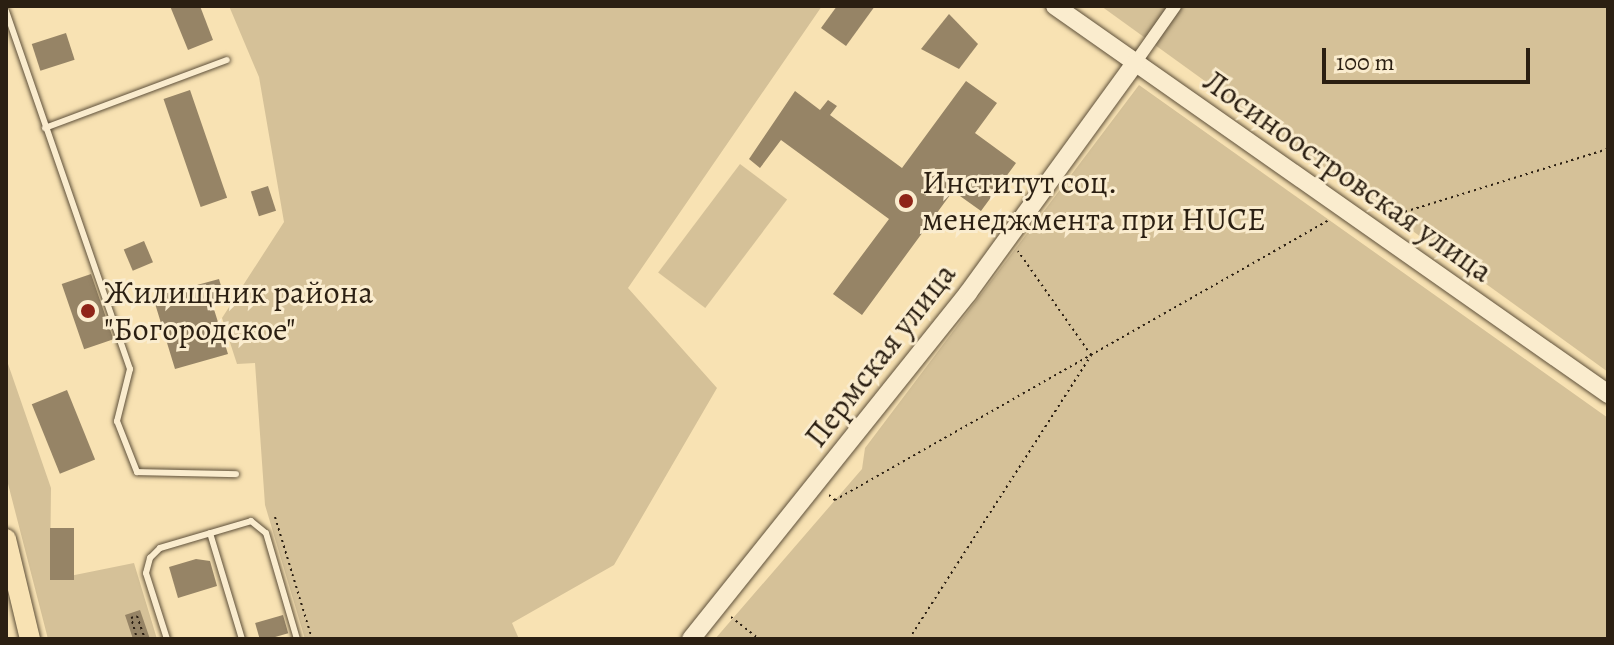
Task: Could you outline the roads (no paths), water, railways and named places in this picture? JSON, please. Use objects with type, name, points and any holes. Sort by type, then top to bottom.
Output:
[{"type":"main road","points":[[6,539],[30,639]]},
{"type":"street","name":"Лосиноостровская улица","points":[[1055,6],[1608,394]]},
{"type":"street","points":[[1135,63],[1175,6]]},
{"type":"street","name":"Пермская улица","points":[[691,639],[1008,237],[1135,63]]},
{"type":"lane","points":[[6,11],[130,369],[117,421],[137,472],[236,474]]},
{"type":"lane","points":[[45,128],[227,60]]},
{"type":"lane","points":[[167,639],[148,562],[160,548],[247,522],[262,526],[297,639]]},
{"type":"lane","points":[[210,533],[242,639]]},
{"type":"place","name":"Институт соц. менеджмента при HUCE","points":[[906,201]]},
{"type":"place","name":"Жилищник района \"Богородское\"","points":[[88,311]]}]
